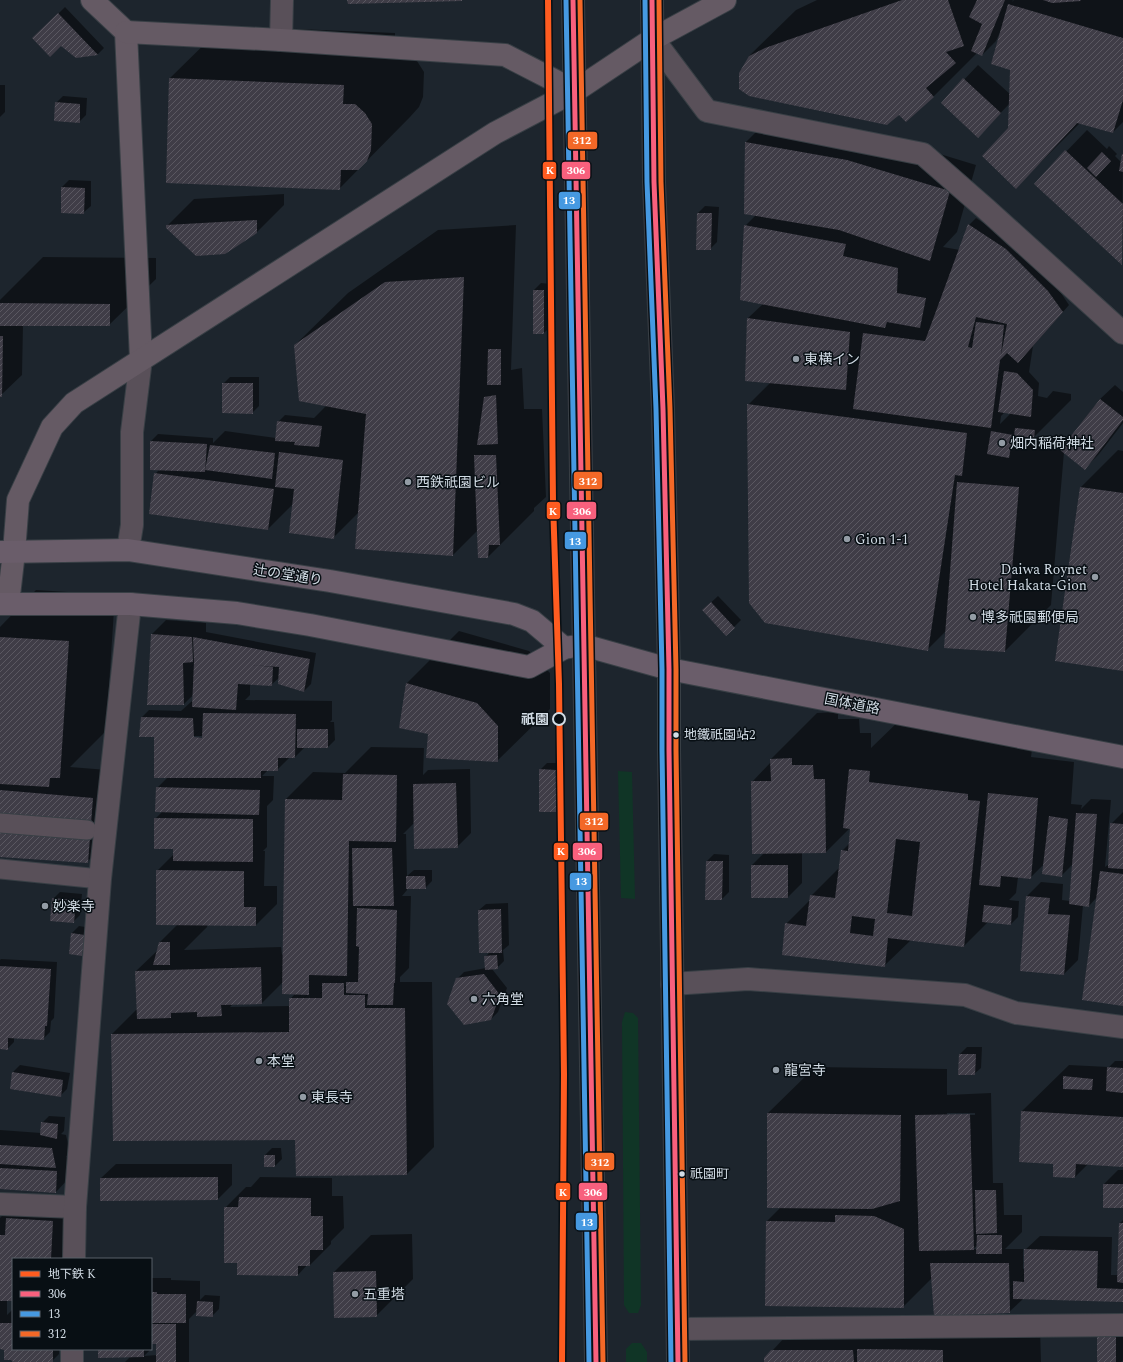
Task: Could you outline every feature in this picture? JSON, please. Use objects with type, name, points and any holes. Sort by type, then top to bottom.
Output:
[{"type":"highway","name":"辻の堂通り","points":[[7,552],[128,550],[330,581],[514,614],[532,621],[573,646]]},
{"type":"highway","points":[[4,604],[130,604],[251,616],[310,625],[529,667],[573,646]]},
{"type":"highway","name":"国体道路","points":[[573,646],[669,668],[1123,757]]},
{"type":"main road","points":[[573,0],[575,91],[573,646],[596,1362]]},
{"type":"main road","points":[[652,0],[654,182],[663,409],[669,668],[678,1362]]},
{"type":"street","points":[[92,0],[126,32],[281,40],[504,55],[575,91]]},
{"type":"street","points":[[281,40],[282,0]]},
{"type":"street","points":[[4,604],[7,552],[18,500],[52,427],[74,403],[496,133],[575,91],[653,40],[725,0]]},
{"type":"street","points":[[126,32],[141,359],[132,432],[132,525],[128,550]]},
{"type":"street","points":[[653,40],[707,111],[923,154],[1123,333]]},
{"type":"street","points":[[74,1258],[74,1207],[100,879],[130,604]]},
{"type":"street","points":[[672,984],[748,979],[965,995],[1016,1013],[1123,1027]]},
{"type":"street","points":[[0,1204],[74,1207]]},
{"type":"street","points":[[678,1329],[1123,1325]]},
{"type":"street","points":[[72,1350],[72,1362]]},
{"type":"lane","points":[[0,823],[87,830]]},
{"type":"lane","points":[[0,869],[100,879]]},
{"type":"green space","points":[[618,771],[632,772],[635,899],[621,898]]},
{"type":"green space","points":[[625,1012],[633,1013],[638,1018],[641,1305],[638,1313],[629,1313],[624,1305],[622,1022]]},
{"type":"green space","points":[[632,1343],[641,1343],[647,1352],[647,1362],[626,1362],[626,1349]]},
{"type":"building","points":[[347,0],[462,0],[462,1],[348,4]]},
{"type":"building","points":[[902,0],[948,0],[964,46],[946,52],[956,63],[926,88],[934,97],[906,122],[899,115],[887,125],[749,96],[739,89],[739,73],[749,56],[765,48]]},
{"type":"building","points":[[977,0],[1005,0],[982,56],[971,51],[982,24],[969,17]]},
{"type":"building","points":[[1043,0],[1080,0],[1081,1],[1052,3]]},
{"type":"building","points":[[1008,4],[1123,38],[1123,100],[1113,133],[1077,123],[1016,189],[982,156],[1008,128],[1010,70],[991,64]]},
{"type":"building","points":[[58,13],[98,55],[76,58],[61,46],[50,57],[32,38]]},
{"type":"building","points":[[169,78],[344,85],[343,104],[355,104],[365,113],[372,124],[371,150],[367,161],[358,170],[341,170],[340,190],[166,183]]},
{"type":"building","points":[[963,78],[1001,113],[978,138],[941,103]]},
{"type":"building","points":[[55,102],[80,104],[80,123],[54,121]]},
{"type":"building","points":[[745,142],[847,160],[950,191],[930,261],[839,230],[744,214]]},
{"type":"building","points":[[1065,150],[1123,204],[1122,265],[1034,184]]},
{"type":"building","points":[[1102,152],[1111,161],[1096,177],[1087,168]]},
{"type":"building","points":[[1123,154],[1123,172],[1119,171]]},
{"type":"building","points":[[61,187],[85,188],[84,214],[61,213]]},
{"type":"building","points":[[697,213],[712,213],[711,250],[696,250]]},
{"type":"building","points":[[257,220],[257,233],[225,254],[196,256],[166,228],[166,225]]},
{"type":"building","points":[[968,224],[1006,249],[1048,291],[1063,312],[1018,363],[1007,353],[1000,360],[991,428],[853,409],[863,333],[925,341]],"holes":[[[976,317],[1007,324],[1001,355],[1004,325],[976,322],[972,348],[968,347]]]},
{"type":"building","points":[[744,225],[846,244],[843,256],[898,268],[897,293],[926,298],[920,328],[887,322],[885,328],[740,300]]},
{"type":"building","name":"西鉄祇園ビル","points":[[464,277],[453,556],[355,549],[366,414],[299,401],[294,345],[385,282]]},
{"type":"building","points":[[533,290],[544,290],[544,334],[533,334]]},
{"type":"building","points":[[0,303],[110,304],[110,326],[0,326]]},
{"type":"building","points":[[747,318],[850,332],[846,390],[745,381]]},
{"type":"building","points":[[0,336],[3,336],[2,397],[0,397]]},
{"type":"building","points":[[488,349],[501,349],[501,385],[487,385]]},
{"type":"building","points":[[1004,371],[1017,373],[1033,390],[1031,417],[998,412]]},
{"type":"building","points":[[222,383],[253,383],[253,414],[222,413]]},
{"type":"building","points":[[496,395],[498,444],[477,445],[484,397]]},
{"type":"building","points":[[1100,399],[1123,417],[1123,420],[1085,470],[1060,450]]},
{"type":"building","name":"Gion 1-1","points":[[747,404],[967,433],[962,476],[955,475],[928,651],[765,623],[749,603]]},
{"type":"building","points":[[277,421],[322,426],[319,447],[294,445],[295,442],[275,441]]},
{"type":"building","points":[[1015,428],[1035,430],[1034,438],[1014,436]]},
{"type":"building","points":[[991,431],[1013,435],[1009,458],[987,454]]},
{"type":"building","points":[[150,441],[207,444],[205,472],[150,470]]},
{"type":"building","points":[[210,445],[275,453],[272,479],[205,470]]},
{"type":"building","points":[[279,452],[343,460],[334,539],[289,533],[294,489],[275,487]]},
{"type":"building","points":[[474,455],[496,455],[500,545],[489,545],[488,558],[478,558]]},
{"type":"building","points":[[154,473],[274,489],[268,530],[149,514]]},
{"type":"building","points":[[957,482],[1019,487],[1005,652],[944,648]]},
{"type":"building","name":"Daiwa Roynet Hotel Hakata-Gion","points":[[1080,487],[1123,493],[1123,671],[1055,661]]},
{"type":"building","points":[[711,602],[735,628],[726,636],[702,610]]},
{"type":"building","points":[[151,634],[192,637],[193,662],[183,663],[184,705],[147,705]]},
{"type":"building","points":[[0,637],[69,641],[60,778],[50,778],[49,787],[0,784]]},
{"type":"building","points":[[193,637],[310,659],[304,692],[278,684],[279,667],[252,665],[273,667],[272,686],[238,684],[236,710],[192,707],[194,662]]},
{"type":"building","points":[[406,683],[477,703],[498,726],[498,762],[426,758],[428,734],[399,728]]},
{"type":"building","points":[[203,713],[296,714],[295,758],[278,758],[278,771],[261,771],[261,778],[154,778],[154,737],[139,737],[141,717],[193,718],[194,737],[202,738]]},
{"type":"building","points":[[297,729],[328,729],[328,748],[297,748]]},
{"type":"building","points":[[792,758],[792,765],[813,765],[814,779],[825,779],[826,853],[752,854],[751,781],[771,781],[770,759]]},
{"type":"building","points":[[539,769],[556,770],[556,812],[539,812]]},
{"type":"building","points":[[849,769],[870,771],[869,782],[968,794],[968,800],[980,801],[964,947],[888,938],[885,967],[782,955],[785,923],[806,926],[810,895],[835,898],[841,850],[848,851],[850,829],[843,828]],"holes":[[[896,839],[920,842],[912,916],[887,913]],[[852,916],[875,919],[873,936],[850,933]]]},
{"type":"building","points":[[343,774],[397,775],[396,842],[349,841],[347,976],[309,975],[309,995],[282,994],[285,799],[342,800]]},
{"type":"building","points":[[456,783],[458,848],[414,849],[413,784]]},
{"type":"building","points":[[156,787],[260,790],[259,815],[155,812]]},
{"type":"building","points":[[0,790],[93,798],[88,863],[0,857]]},
{"type":"building","points":[[988,793],[1038,798],[1031,879],[1001,876],[1000,887],[979,885]]},
{"type":"building","points":[[1076,813],[1097,814],[1089,907],[1069,904]]},
{"type":"building","points":[[1049,816],[1068,819],[1062,877],[1042,874]]},
{"type":"building","points":[[154,818],[253,819],[253,862],[173,861],[173,849],[154,849]]},
{"type":"building","points":[[1110,823],[1123,824],[1123,869],[1108,868]]},
{"type":"building","points":[[352,848],[392,848],[394,906],[353,906]]},
{"type":"building","points":[[706,861],[723,861],[722,900],[705,900]]},
{"type":"building","points":[[751,865],[788,865],[788,898],[751,898]]},
{"type":"building","points":[[156,870],[244,871],[244,907],[256,907],[256,926],[156,925]]},
{"type":"building","points":[[1100,871],[1123,874],[1123,1006],[1082,1000]]},
{"type":"building","points":[[406,876],[425,876],[426,889],[406,889]]},
{"type":"building","points":[[1026,896],[1050,898],[1048,914],[1070,915],[1064,975],[1020,971]]},
{"type":"building","points":[[52,898],[76,900],[74,923],[50,921]]},
{"type":"building","points":[[984,905],[1012,908],[1011,925],[982,922]]},
{"type":"building","points":[[357,908],[397,910],[393,1005],[367,1005],[368,994],[346,993],[346,982],[358,982],[359,947],[356,946]]},
{"type":"building","points":[[501,909],[502,953],[479,953],[478,910]]},
{"type":"building","points":[[71,933],[85,935],[82,956],[69,954]]},
{"type":"building","points":[[159,942],[170,942],[170,965],[153,965]]},
{"type":"building","points":[[497,955],[498,969],[485,970],[484,956]]},
{"type":"building","points":[[0,966],[51,969],[47,1026],[45,1026],[44,1040],[8,1038],[8,1050],[0,1049]]},
{"type":"building","points":[[261,967],[262,1004],[221,1005],[222,1016],[197,1017],[197,1012],[171,1013],[171,1018],[137,1019],[135,971]]},
{"type":"building","name":"六角堂","points":[[484,974],[500,995],[491,1020],[464,1025],[447,1004],[456,978]]},
{"type":"building","name":"本堂","points":[[322,983],[344,983],[344,995],[365,995],[365,1008],[405,1008],[407,1175],[296,1176],[295,1140],[113,1141],[111,1034],[289,1032],[289,998],[322,998]]},
{"type":"building","points":[[959,1054],[976,1054],[975,1075],[958,1075]]},
{"type":"building","points":[[1107,1067],[1123,1068],[1123,1093],[1106,1091]]},
{"type":"building","points":[[12,1072],[63,1080],[61,1097],[10,1089]]},
{"type":"building","points":[[1063,1076],[1093,1079],[1092,1090],[1063,1089]]},
{"type":"building","points":[[1021,1111],[1123,1117],[1123,1167],[1076,1164],[1075,1178],[1053,1177],[1053,1164],[1019,1162]]},
{"type":"building","points":[[767,1113],[901,1115],[900,1201],[872,1209],[767,1208]]},
{"type":"building","points":[[970,1114],[974,1250],[919,1251],[915,1115]]},
{"type":"building","points":[[41,1122],[58,1124],[57,1139],[40,1135]]},
{"type":"building","points":[[0,1145],[52,1148],[56,1168],[0,1164]]},
{"type":"building","points":[[264,1155],[275,1155],[275,1167],[264,1167]]},
{"type":"building","points":[[0,1168],[57,1171],[56,1193],[0,1189]]},
{"type":"building","points":[[218,1177],[218,1200],[100,1201],[100,1178]]},
{"type":"building","points":[[1103,1184],[1123,1184],[1123,1208],[1103,1208]]},
{"type":"building","points":[[975,1190],[996,1190],[997,1233],[976,1234]]},
{"type":"building","points":[[239,1197],[311,1198],[311,1216],[323,1216],[323,1250],[310,1250],[310,1266],[298,1266],[298,1276],[237,1275],[237,1263],[224,1263],[224,1207],[238,1207]]},
{"type":"building","points":[[835,1215],[874,1216],[904,1229],[904,1308],[765,1306],[766,1221],[835,1222]]},
{"type":"building","points":[[6,1218],[53,1221],[51,1258],[12,1258],[12,1301],[0,1301],[0,1235],[5,1235]]},
{"type":"building","points":[[1119,1223],[1123,1223],[1123,1283],[1117,1282]]},
{"type":"building","points":[[977,1235],[1002,1235],[1002,1254],[976,1254]]},
{"type":"building","points":[[1024,1249],[1098,1251],[1097,1288],[1123,1289],[1123,1302],[1013,1299],[1013,1281],[1024,1282]]},
{"type":"building","points":[[930,1263],[1009,1263],[1010,1313],[934,1316]]},
{"type":"building","name":"五重塔","points":[[376,1271],[377,1317],[334,1318],[333,1272]]},
{"type":"building","points":[[152,1292],[157,1292],[157,1294],[186,1294],[186,1323],[152,1323]]},
{"type":"building","points":[[197,1301],[213,1302],[213,1317],[196,1316]]},
{"type":"building","points":[[0,1323],[12,1323],[12,1350],[53,1350],[53,1362],[13,1362],[11,1360],[4,1360],[4,1350],[0,1349]]},
{"type":"building","points":[[152,1324],[176,1324],[176,1362],[156,1362],[156,1344],[152,1344]]},
{"type":"building","points":[[1097,1333],[1116,1333],[1116,1362],[1097,1362]]},
{"type":"building","points":[[857,1349],[943,1350],[943,1362],[857,1362]]},
{"type":"building","points":[[98,1350],[144,1350],[144,1357],[98,1358]]},
{"type":"building","points":[[771,1350],[853,1350],[854,1362],[764,1362],[764,1358]]},
{"type":"metro line","name":"K","points":[[548,0],[553,502],[559,684],[564,1074],[562,1362]]},
{"type":"transit line","name":"13","points":[[566,0],[589,1362]]},
{"type":"transit line","name":"306","points":[[573,0],[596,1362]]},
{"type":"transit line","name":"312","points":[[580,0],[603,1362]]},
{"type":"transit line","name":"13","points":[[645,0],[647,182],[656,409],[662,669],[671,1362]]},
{"type":"transit line","name":"306","points":[[652,0],[654,182],[663,409],[669,669],[678,1362]]},
{"type":"transit line","name":"312","points":[[659,0],[661,182],[670,409],[676,669],[685,1362]]},
{"type":"place","name":"東横イン","points":[[796,359]]},
{"type":"place","name":"畑内稲荷神社","points":[[1002,443]]},
{"type":"place","name":"西鉄祇園ビル","points":[[408,482]]},
{"type":"place","name":"Gion 1-1","points":[[847,539]]},
{"type":"place","name":"Daiwa Roynet Hotel Hakata-Gion","points":[[1095,577]]},
{"type":"place","name":"博多祇園郵便局","points":[[973,617]]},
{"type":"place","name":"祇園","points":[[559,719]]},
{"type":"place","name":"地鐵祇園站2","points":[[676,735]]},
{"type":"place","name":"妙楽寺","points":[[45,906]]},
{"type":"place","name":"六角堂","points":[[474,999]]},
{"type":"place","name":"本堂","points":[[259,1061]]},
{"type":"place","name":"龍宮寺","points":[[776,1070]]},
{"type":"place","name":"東長寺","points":[[303,1097]]},
{"type":"place","name":"祇園町","points":[[682,1174]]},
{"type":"place","name":"五重塔","points":[[355,1294]]}]
